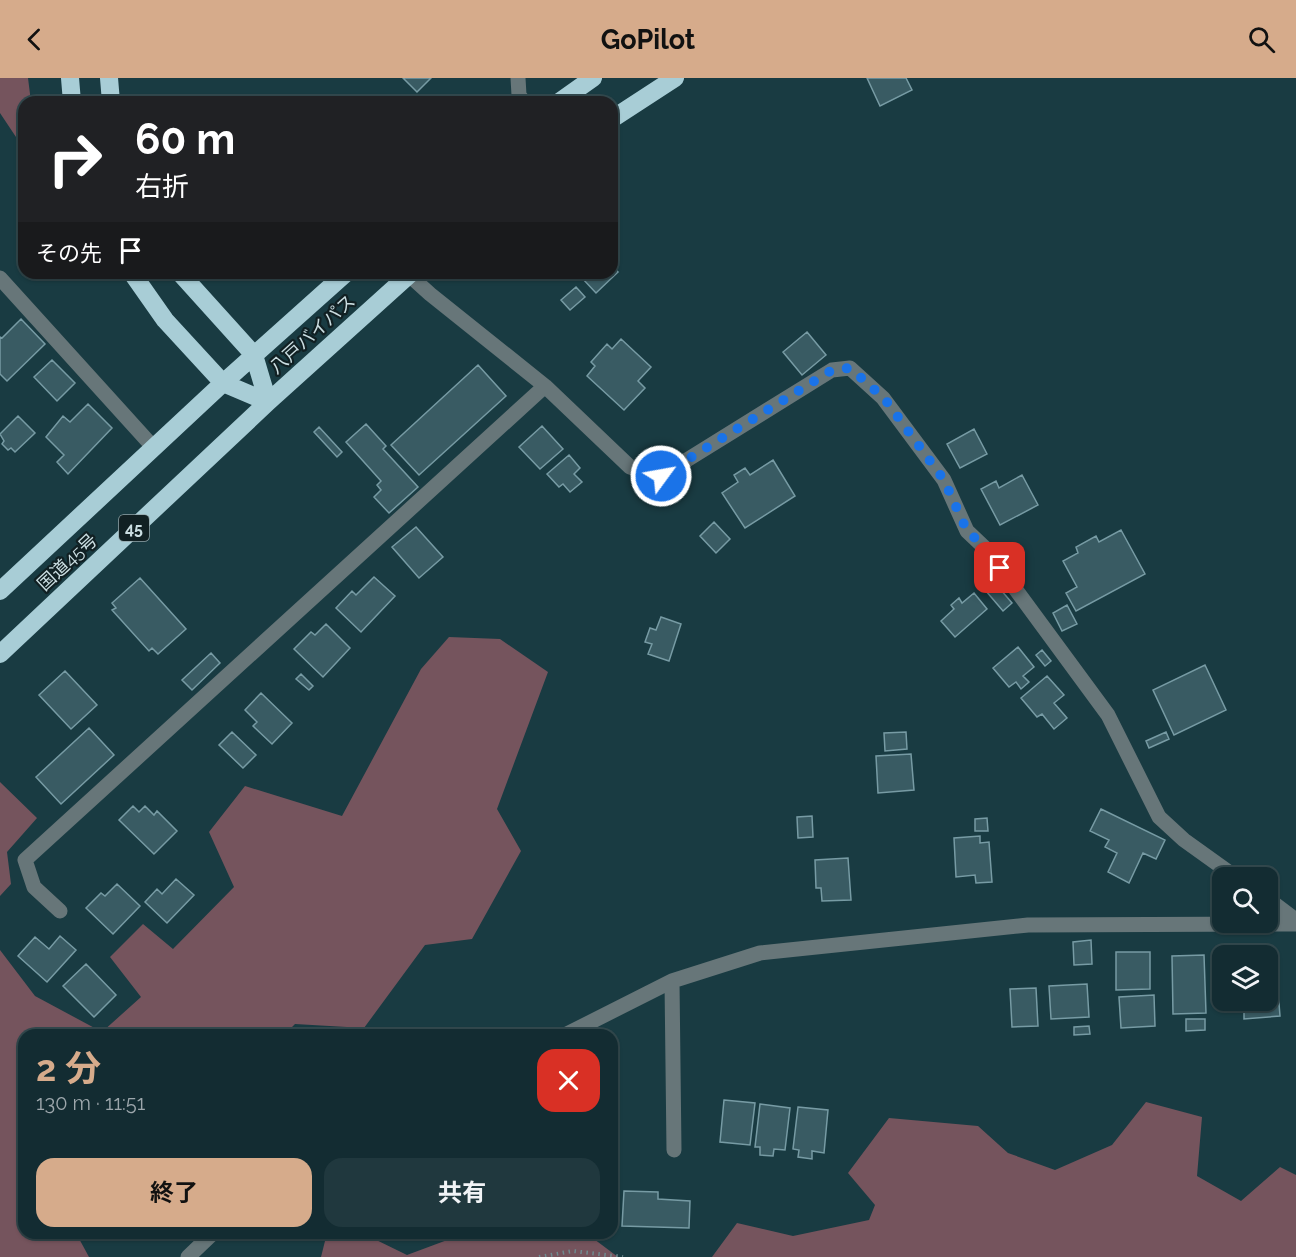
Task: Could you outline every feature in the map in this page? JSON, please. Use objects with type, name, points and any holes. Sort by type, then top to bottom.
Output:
[{"type":"highway","points":[[70,78],[72,96]]},
{"type":"highway","points":[[109,78],[110,96]]},
{"type":"highway","points":[[568,96],[593,78]]},
{"type":"highway","points":[[618,115],[675,78]]},
{"type":"highway","points":[[136,279],[165,320],[223,383],[267,402]]},
{"type":"highway","points":[[185,279],[254,355],[267,402]]},
{"type":"highway","name":"八戸バイパス","points":[[223,383],[339,279]]},
{"type":"highway","name":"八戸バイパス","points":[[267,402],[404,279]]},
{"type":"highway","name":"国道45号","points":[[0,591],[223,383]]},
{"type":"highway","name":"国道45号","points":[[0,654],[267,402]]},
{"type":"street","points":[[518,78],[519,96]]},
{"type":"street","points":[[0,278],[154,447]]},
{"type":"street","points":[[415,279],[430,294],[545,386],[630,466],[661,476],[832,370],[850,368],[884,398],[944,480],[967,531],[987,549],[1108,715],[1159,817],[1184,840],[1222,867]]},
{"type":"street","points":[[60,911],[34,887],[25,860],[545,386]]},
{"type":"street","points":[[1278,907],[1296,922]]},
{"type":"street","points":[[577,1029],[672,981],[760,953],[1028,926],[1296,922]]},
{"type":"street","points":[[672,981],[674,1150]]},
{"type":"street","points":[[188,1257],[207,1239]]},
{"type":"path","points":[[539,1257],[573,1251],[623,1257]]},
{"type":"shaded area","points":[[0,78],[28,78],[30,96],[18,96],[18,140],[0,113]]},
{"type":"shaded area","points":[[449,637],[500,639],[548,672],[497,809],[521,851],[472,939],[425,945],[364,1028],[295,1024],[290,1029],[105,1029],[141,997],[110,957],[143,924],[173,949],[234,887],[209,832],[245,786],[342,816],[421,669]]},
{"type":"shaded area","points":[[0,782],[37,818],[7,852],[11,884],[0,896]]},
{"type":"shaded area","points":[[0,950],[35,996],[96,1029],[18,1029],[18,1239],[79,1239],[89,1257],[0,1257]]},
{"type":"shaded area","points":[[1146,1102],[1202,1117],[1197,1176],[1241,1201],[1280,1167],[1296,1175],[1296,1257],[712,1257],[737,1223],[793,1236],[869,1220],[875,1205],[848,1173],[889,1118],[978,1126],[1008,1153],[1055,1170],[1112,1145]]},
{"type":"shaded area","points":[[326,1239],[374,1239],[407,1255],[450,1239],[594,1239],[618,1257],[321,1257]]},
{"type":"building","points":[[403,78],[431,78],[417,92]]},
{"type":"building","points":[[867,78],[906,78],[912,90],[880,106]]},
{"type":"building","points":[[583,279],[611,279],[596,293]]},
{"type":"building","points":[[576,287],[585,297],[570,310],[561,300]]},
{"type":"building","points":[[21,319],[45,344],[7,381],[0,374],[0,337],[2,338]]},
{"type":"building","points":[[807,332],[826,355],[802,375],[783,352]]},
{"type":"building","points":[[621,339],[651,367],[638,381],[645,388],[624,410],[587,376],[595,366],[591,362],[607,344],[612,349]]},
{"type":"building","points":[[52,360],[75,383],[57,401],[34,377]]},
{"type":"building","points":[[478,365],[506,396],[419,475],[391,445]]},
{"type":"building","points":[[88,404],[112,428],[68,474],[57,462],[64,455],[46,437],[63,416],[70,422]]},
{"type":"building","points":[[18,416],[35,433],[15,452],[11,448],[8,450],[2,444],[4,441],[0,434]]},
{"type":"building","points":[[366,424],[386,446],[383,449],[418,487],[389,513],[374,497],[381,490],[377,485],[381,481],[346,442]]},
{"type":"building","points":[[542,426],[563,449],[540,469],[519,447]]},
{"type":"building","points":[[319,427],[342,452],[337,457],[314,432]]},
{"type":"building","points":[[974,429],[987,454],[960,468],[947,444]]},
{"type":"building","points":[[569,455],[580,468],[574,474],[582,482],[570,492],[563,484],[559,487],[547,474]]},
{"type":"building","points":[[773,460],[795,496],[745,528],[722,493],[738,482],[734,475],[745,468],[750,475]]},
{"type":"building","points":[[1022,475],[1038,505],[1000,525],[981,489],[996,481],[999,488]]},
{"type":"building","points":[[714,522],[730,539],[716,553],[700,536]]},
{"type":"building","points":[[416,527],[443,557],[419,578],[392,547]]},
{"type":"building","points":[[1121,530],[1145,574],[1076,611],[1066,593],[1077,587],[1063,561],[1078,553],[1076,547],[1096,536],[1099,542]]},
{"type":"building","points":[[374,577],[395,596],[361,632],[336,608],[352,591],[356,595]]},
{"type":"building","points":[[140,578],[186,629],[158,654],[152,648],[149,651],[112,610],[116,608],[112,603]]},
{"type":"building","points":[[995,583],[1012,603],[1003,611],[986,591]]},
{"type":"building","points":[[974,593],[987,609],[955,637],[941,621],[954,609],[951,605],[959,598],[962,603]]},
{"type":"building","points":[[1067,605],[1077,624],[1062,631],[1053,613]]},
{"type":"building","points":[[661,617],[681,624],[669,661],[648,654],[652,644],[645,642],[650,628],[656,630]]},
{"type":"building","points":[[326,624],[350,648],[323,677],[294,649],[311,632],[315,635]]},
{"type":"building","points":[[1018,647],[1034,667],[1023,676],[1029,682],[1021,689],[1016,682],[1009,687],[993,668]]},
{"type":"building","points":[[1042,650],[1051,661],[1045,666],[1036,655]]},
{"type":"building","points":[[211,653],[220,663],[192,690],[182,680]]},
{"type":"building","points":[[1205,665],[1226,710],[1174,735],[1153,690]]},
{"type":"building","points":[[65,671],[97,705],[71,729],[39,695]]},
{"type":"building","points":[[301,674],[313,686],[309,690],[296,679]]},
{"type":"building","points":[[1047,676],[1064,695],[1054,703],[1067,718],[1054,729],[1042,714],[1037,717],[1021,698]]},
{"type":"building","points":[[261,693],[292,723],[272,744],[253,726],[257,722],[245,710]]},
{"type":"building","points":[[89,728],[114,755],[61,804],[36,777]]},
{"type":"building","points":[[232,732],[256,755],[243,768],[219,745]]},
{"type":"building","points":[[906,732],[907,749],[885,751],[884,733]]},
{"type":"building","points":[[1166,732],[1169,739],[1149,748],[1146,741]]},
{"type":"building","points":[[911,754],[914,790],[878,793],[876,756]]},
{"type":"building","points":[[133,806],[139,812],[145,806],[154,815],[157,811],[177,831],[154,854],[119,820]]},
{"type":"building","points":[[1101,809],[1165,840],[1156,859],[1143,853],[1129,883],[1108,872],[1117,853],[1105,847],[1109,840],[1090,831]]},
{"type":"building","points":[[812,816],[813,837],[798,838],[797,817]]},
{"type":"building","points":[[987,818],[988,831],[975,831],[975,819]]},
{"type":"building","points":[[980,836],[980,843],[989,842],[992,882],[976,883],[975,875],[956,877],[954,838]]},
{"type":"building","points":[[848,858],[851,900],[822,901],[821,888],[816,888],[815,860]]},
{"type":"building","points":[[176,879],[194,895],[167,923],[145,902],[157,889],[162,894]]},
{"type":"building","points":[[117,884],[140,906],[113,934],[86,908],[101,893],[105,896]]},
{"type":"building","points":[[60,936],[76,950],[47,982],[18,956],[35,937],[49,949]]},
{"type":"building","points":[[1091,940],[1092,964],[1074,965],[1073,942]]},
{"type":"building","points":[[1116,952],[1150,952],[1150,989],[1116,990]]},
{"type":"building","points":[[1204,955],[1206,1013],[1173,1014],[1172,956]]},
{"type":"building","points":[[86,964],[116,995],[94,1017],[63,986]]},
{"type":"building","points":[[1087,984],[1089,1017],[1051,1019],[1049,986]]},
{"type":"building","points":[[1036,988],[1038,1026],[1012,1027],[1010,989]]},
{"type":"building","points":[[1278,991],[1280,1016],[1244,1019],[1244,1011],[1278,1011]]},
{"type":"building","points":[[1154,995],[1155,1026],[1121,1028],[1119,997]]},
{"type":"building","points":[[1186,1019],[1205,1019],[1205,1030],[1186,1031]]},
{"type":"building","points":[[1089,1026],[1090,1034],[1074,1035],[1074,1027]]},
{"type":"building","points":[[724,1100],[755,1103],[750,1145],[720,1142]]},
{"type":"building","points":[[760,1104],[790,1108],[785,1150],[774,1149],[773,1156],[760,1155],[760,1147],[755,1147]]},
{"type":"building","points":[[798,1107],[828,1110],[824,1153],[812,1151],[812,1159],[798,1157],[799,1150],[793,1149]]},
{"type":"building","points":[[624,1191],[658,1192],[658,1199],[690,1201],[689,1228],[622,1226]]},
{"type":"route","points":[[661,476],[832,370],[850,368],[884,398],[944,480],[967,531],[987,549],[1000,568]]}]
